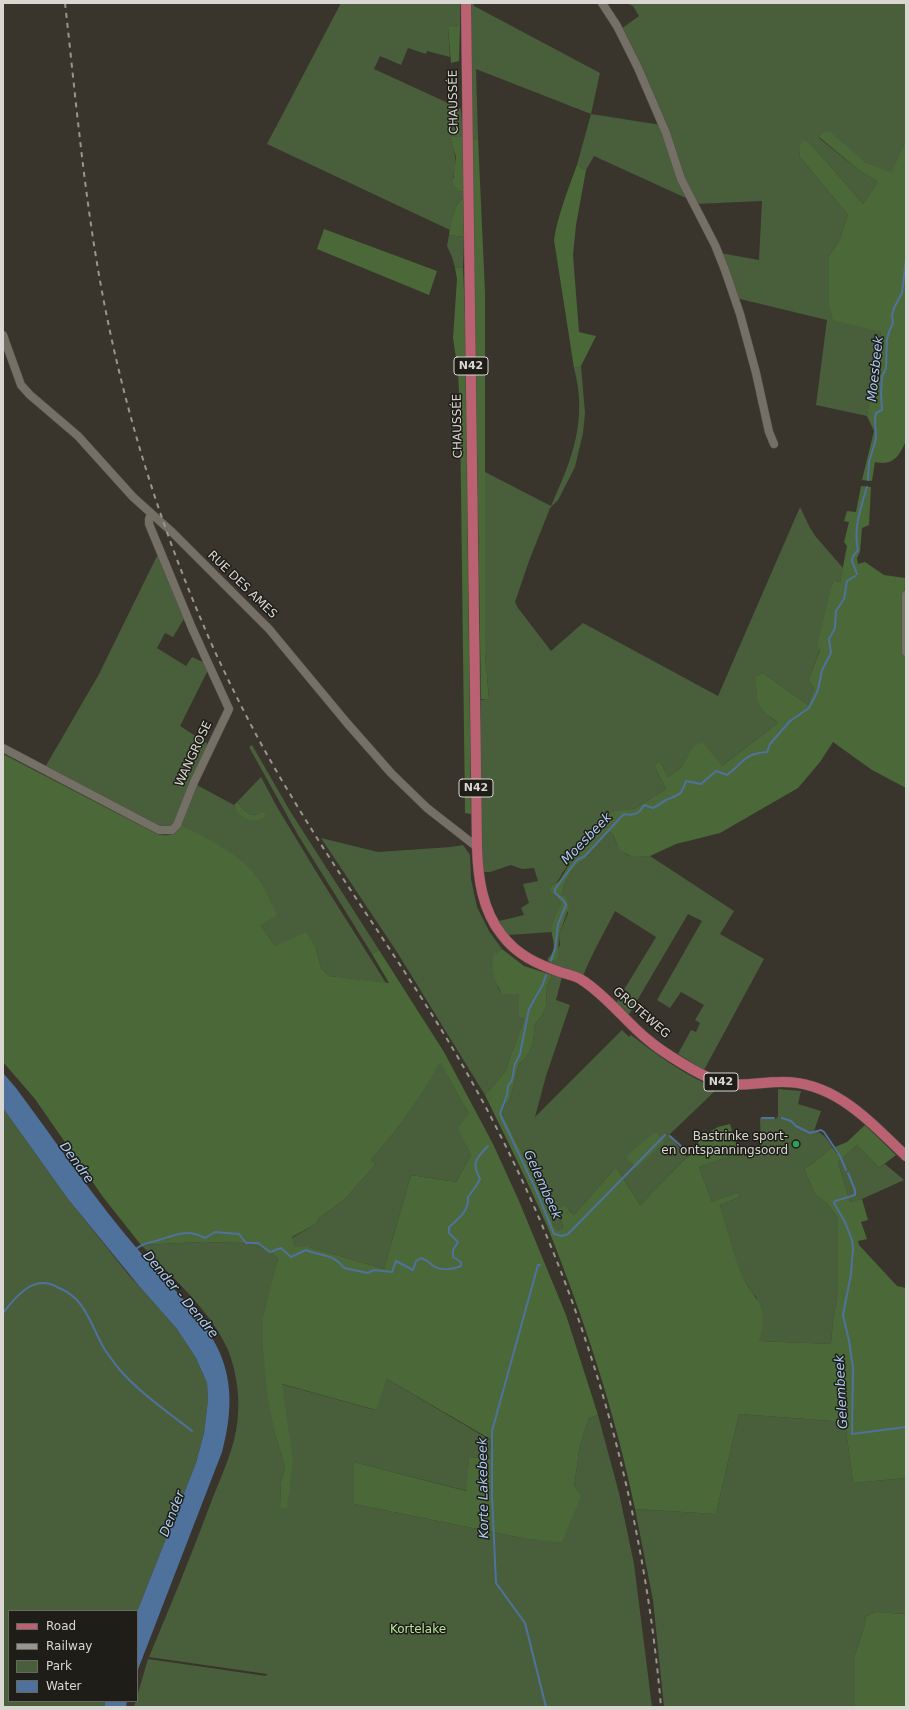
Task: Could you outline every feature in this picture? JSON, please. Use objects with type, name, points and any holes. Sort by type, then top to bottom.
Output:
[{"type":"main road","name":"CHAUSSÉE","points":[[466,3],[477,847]]},
{"type":"main road","name":"GROTEWEG","points":[[477,847],[477,870],[488,910],[496,927],[508,942],[526,957],[548,968],[581,979],[593,988],[647,1039],[703,1075],[717,1081],[734,1085],[790,1082],[823,1089],[852,1106],[906,1156]]},
{"type":"street","points":[[602,3],[617,26],[644,81],[666,133],[681,179],[715,245],[725,270],[740,314],[756,373],[769,432],[774,444]]},
{"type":"street","name":"RUE DES AMES","points":[[3,335],[17,376],[25,390],[78,436],[133,497],[172,532],[269,629],[352,729],[391,773],[427,808],[477,847]]},
{"type":"street","name":"WANGROSE","points":[[3,748],[159,830],[172,830],[177,825],[194,782],[229,709],[192,628],[149,524],[151,514]]},
{"type":"street","points":[[906,595],[906,652]]},
{"type":"green space","points":[[341,3],[460,3],[460,26],[448,28],[450,57],[427,51],[426,54],[408,48],[401,65],[380,56],[374,69],[461,109],[463,137],[450,138],[455,158],[455,172],[453,177],[459,192],[463,191],[463,198],[460,200],[454,212],[450,230],[267,144]]},
{"type":"green space","points":[[471,3],[474,3],[474,6],[600,73],[591,114],[476,69],[478,138],[472,140]]},
{"type":"green space","points":[[626,3],[906,3],[906,140],[891,174],[865,162],[823,132],[819,138],[860,171],[878,182],[863,204],[810,143],[799,150],[800,157],[848,215],[839,241],[829,256],[829,303],[881,332],[867,416],[816,405],[827,320],[736,298],[720,253],[759,260],[762,201],[695,204],[621,29],[639,16],[633,6]]},
{"type":"green space","points":[[460,26],[459,61],[451,63],[448,27]]},
{"type":"green space","points":[[591,114],[661,125],[686,198],[594,156],[586,170],[577,165]]},
{"type":"green space","points":[[823,132],[830,132],[865,162],[891,173],[906,140],[906,441],[895,459],[887,463],[875,462],[872,481],[862,480],[874,431],[867,416],[881,332],[833,320],[829,303],[829,256],[839,241],[848,215],[800,157],[799,150],[802,141],[810,143],[863,204],[878,182],[860,171],[819,137]]},
{"type":"green space","points":[[450,137],[463,137],[463,191],[459,192],[453,183],[456,157]]},
{"type":"green space","points":[[478,138],[485,292],[485,653],[489,700],[481,699],[472,140]]},
{"type":"green space","points":[[577,165],[586,170],[576,225],[573,255],[579,332],[596,336],[581,366],[574,368],[554,240],[561,211]]},
{"type":"green space","points":[[463,198],[464,237],[449,235],[455,209],[457,204]]},
{"type":"green space","points":[[324,229],[437,271],[429,295],[317,249]]},
{"type":"green space","points":[[449,235],[464,237],[463,267],[455,268],[447,246]]},
{"type":"green space","points":[[463,267],[465,315],[471,814],[465,813],[460,411],[458,372],[453,338],[457,279],[455,268]]},
{"type":"green space","points":[[581,366],[585,413],[583,433],[575,467],[558,500],[550,508],[515,602],[551,651],[583,623],[718,696],[800,507],[816,537],[843,568],[840,582],[833,581],[820,649],[808,681],[814,688],[808,705],[763,673],[756,676],[756,691],[764,712],[778,723],[722,766],[688,756],[681,768],[668,777],[660,761],[654,765],[666,789],[636,808],[625,810],[605,819],[593,841],[568,866],[560,878],[551,886],[551,893],[556,896],[561,904],[552,925],[552,932],[508,935],[499,921],[524,915],[521,908],[529,903],[523,884],[538,881],[534,868],[522,869],[511,865],[490,872],[483,872],[481,828],[481,700],[489,699],[485,653],[485,472],[551,506],[565,472],[576,439],[579,405],[578,387],[574,368]]},
{"type":"green space","points":[[861,486],[871,487],[869,525],[862,528],[860,552],[857,558],[858,564],[865,562],[884,575],[905,578],[904,643],[906,661],[906,788],[872,770],[833,742],[820,762],[798,788],[720,833],[676,844],[650,856],[634,857],[619,849],[613,834],[608,831],[598,841],[585,859],[573,869],[566,881],[561,895],[566,897],[569,907],[559,935],[558,959],[548,962],[554,945],[551,929],[561,904],[556,896],[551,893],[551,886],[559,881],[569,865],[593,840],[604,826],[605,819],[612,812],[636,808],[666,789],[654,765],[660,761],[668,777],[681,768],[693,747],[702,742],[722,766],[778,723],[765,713],[759,705],[756,691],[756,676],[763,673],[808,705],[814,688],[808,681],[820,650],[817,646],[833,581],[840,582],[847,546],[844,542],[849,522],[844,521],[847,511],[856,512]]},
{"type":"green space","points":[[158,554],[185,617],[173,637],[165,633],[157,648],[186,666],[192,657],[205,663],[208,670],[180,726],[208,744],[172,826],[158,826],[44,769],[98,676]]},
{"type":"green space","points":[[252,745],[290,811],[379,950],[372,954],[298,835],[249,747]]},
{"type":"green space","points":[[3,754],[157,834],[171,834],[181,825],[235,856],[253,872],[265,890],[277,915],[261,925],[275,946],[306,932],[316,948],[321,968],[329,976],[389,983],[372,954],[379,950],[444,1052],[493,1144],[519,1201],[566,1315],[598,1415],[589,1418],[580,1445],[574,1487],[581,1496],[562,1542],[527,1539],[354,1504],[354,1462],[466,1491],[469,1457],[492,1459],[490,1439],[387,1379],[376,1410],[282,1384],[293,1462],[287,1508],[280,1508],[281,1482],[285,1467],[276,1437],[268,1400],[263,1349],[263,1318],[278,1259],[265,1247],[242,1243],[201,1242],[141,1245],[103,1197],[35,1099],[3,1062]],"holes":[[[440,1062],[469,1114],[458,1128],[471,1155],[456,1182],[411,1175],[384,1269],[309,1247],[295,1247],[292,1237],[316,1224],[319,1218],[344,1200],[376,1164],[371,1160],[408,1113]]]},
{"type":"green space","points":[[261,777],[277,807],[320,878],[386,983],[329,976],[321,968],[316,948],[275,946],[261,925],[181,825],[195,784],[234,805],[235,808],[251,820],[259,814],[252,815],[245,811],[237,802]]},
{"type":"green space","points":[[237,802],[245,811],[252,815],[263,812],[266,816],[257,820],[247,819],[236,810],[234,805]]},
{"type":"green space","points":[[608,831],[613,834],[619,847],[626,854],[630,856],[650,856],[734,911],[720,934],[764,959],[704,1070],[678,1054],[691,1030],[696,1032],[700,1023],[695,1020],[704,1005],[681,992],[670,1008],[657,1000],[702,921],[688,914],[628,1016],[616,1003],[656,937],[615,911],[583,976],[548,962],[552,962],[560,945],[559,935],[568,913],[561,895],[566,881],[573,869],[585,859],[598,841]]},
{"type":"green space","points":[[321,838],[378,852],[463,845],[470,855],[471,879],[477,907],[489,931],[502,949],[496,953],[498,988],[502,994],[519,994],[519,1017],[524,1019],[505,1072],[485,1095],[397,952]]},
{"type":"green space","points":[[502,949],[524,966],[552,975],[547,986],[546,1006],[543,1014],[534,1025],[534,1036],[531,1047],[527,1056],[519,1064],[509,1102],[505,1104],[502,1113],[535,1177],[552,1218],[552,1223],[557,1230],[562,1229],[563,1226],[557,1210],[564,1206],[574,1215],[616,1167],[640,1205],[687,1157],[704,1135],[718,1127],[730,1124],[739,1153],[699,1167],[712,1202],[738,1192],[740,1197],[720,1205],[740,1270],[746,1283],[761,1306],[763,1319],[759,1341],[831,1344],[833,1320],[838,1293],[838,1219],[828,1204],[815,1194],[804,1169],[832,1147],[837,1154],[839,1153],[835,1147],[847,1142],[865,1125],[896,1155],[879,1168],[857,1145],[838,1162],[850,1202],[862,1199],[868,1220],[861,1222],[867,1239],[858,1241],[859,1245],[897,1286],[906,1288],[906,1478],[853,1483],[845,1422],[739,1414],[716,1514],[635,1509],[608,1401],[574,1295],[540,1210],[485,1095],[505,1072],[524,1019],[519,1017],[519,994],[502,994],[493,972],[493,958],[495,953]]},
{"type":"green space","points":[[552,975],[562,977],[556,1000],[570,1005],[546,1076],[535,1117],[622,1030],[629,1037],[631,1035],[684,1072],[717,1089],[669,1135],[687,1157],[640,1205],[616,1167],[574,1215],[569,1210],[557,1210],[563,1226],[562,1229],[557,1230],[552,1223],[552,1218],[535,1177],[502,1113],[505,1104],[509,1102],[519,1064],[529,1052],[534,1035],[534,1025],[543,1014],[546,1006],[547,986]]},
{"type":"green space","points":[[440,1061],[469,1114],[466,1144],[471,1155],[456,1182],[411,1175],[384,1269],[309,1247],[295,1247],[292,1238],[316,1224],[319,1218],[344,1200],[376,1164],[371,1160],[408,1113],[425,1088]]},
{"type":"green space","points":[[778,1089],[801,1091],[798,1104],[821,1111],[814,1131],[823,1135],[832,1147],[804,1169],[815,1194],[828,1204],[838,1219],[838,1293],[833,1320],[831,1344],[758,1341],[757,1298],[750,1289],[738,1267],[720,1205],[740,1197],[738,1192],[712,1202],[699,1167],[750,1149],[761,1147],[760,1118],[776,1119],[778,1116]]},
{"type":"green space","points":[[3,1108],[68,1199],[128,1274],[177,1329],[196,1358],[207,1383],[208,1400],[204,1433],[196,1463],[138,1610],[8,1610],[8,1702],[105,1702],[105,1707],[3,1707]]},
{"type":"green space","points":[[653,1133],[657,1133],[664,1142],[636,1168],[626,1157]]},
{"type":"green space","points":[[857,1145],[879,1168],[885,1164],[904,1180],[862,1199],[850,1202],[838,1162]]},
{"type":"green space","name":"Kortelake","points":[[201,1242],[242,1243],[265,1247],[278,1259],[273,1283],[276,1437],[285,1467],[281,1482],[280,1507],[287,1508],[286,1421],[281,1384],[375,1410],[387,1379],[490,1440],[492,1459],[469,1457],[467,1491],[354,1462],[354,1504],[527,1539],[562,1541],[574,1487],[580,1445],[589,1418],[598,1415],[619,1493],[634,1564],[652,1707],[134,1707],[135,1702],[138,1702],[138,1693],[148,1659],[266,1676],[267,1674],[149,1657],[228,1460],[238,1421],[238,1390],[228,1350],[221,1336],[189,1294],[141,1245]]},
{"type":"green space","points":[[739,1414],[845,1422],[853,1483],[906,1478],[906,1614],[876,1612],[866,1616],[864,1628],[855,1655],[855,1707],[664,1707],[653,1600],[635,1509],[716,1514]]},
{"type":"green space","points":[[876,1612],[906,1614],[906,1707],[855,1707],[855,1655],[864,1628],[866,1616]]},
{"type":"water","points":[[3,1073],[16,1088],[123,1232],[150,1264],[194,1311],[212,1337],[224,1363],[230,1401],[222,1452],[138,1669],[138,1610],[196,1463],[204,1433],[208,1400],[207,1383],[196,1358],[177,1329],[139,1286],[68,1199],[3,1108]]},
{"type":"water","points":[[105,1702],[127,1702],[126,1707],[105,1707]]},
{"type":"waterway","name":"Moesbeek","points":[[868,480],[869,462],[876,439],[875,418],[876,413],[882,410],[882,377],[886,368],[887,340],[893,323],[892,315],[894,308],[902,293],[906,259]]},
{"type":"waterway","points":[[857,574],[852,561],[853,556],[858,550],[856,534],[857,526],[867,487]]},
{"type":"waterway","name":"Moesbeek","points":[[551,961],[555,949],[558,924],[566,905],[564,901],[555,893],[555,889],[577,860],[585,856],[624,814],[636,814],[644,805],[653,808],[679,794],[686,781],[701,784],[716,771],[727,775],[748,757],[767,752],[770,744],[790,721],[809,708],[818,690],[822,670],[831,653],[829,639],[835,628],[836,611],[844,599],[847,581],[855,576]]},
{"type":"waterway","name":"Gelembeek","points":[[546,975],[543,984],[529,1009],[520,1054],[515,1064],[512,1080],[508,1086],[507,1095],[500,1114],[537,1192],[554,1234],[562,1236],[568,1234],[665,1135]]},
{"type":"waterway","name":"Gelembeek","points":[[762,1118],[774,1118]]},
{"type":"waterway","name":"Gelembeek","points":[[782,1118],[791,1121],[795,1125]]},
{"type":"waterway","name":"Gelembeek","points":[[796,1126],[810,1133],[821,1130],[824,1132],[840,1156],[846,1170]]},
{"type":"waterway","name":"Gelembeek","points":[[670,1136],[683,1148],[685,1147]]},
{"type":"waterway","name":"Moesbeek","points":[[136,1249],[144,1244],[177,1234],[188,1233],[205,1238],[215,1232],[239,1234],[246,1243],[258,1243],[270,1252],[281,1248],[291,1257],[306,1250],[336,1260],[344,1268],[368,1273],[374,1270],[392,1272],[396,1261],[413,1270],[416,1261],[421,1258],[433,1266],[441,1269],[458,1267],[461,1266],[461,1262],[453,1257],[453,1250],[458,1242],[449,1233],[449,1227],[460,1217],[467,1206],[468,1197],[480,1179],[475,1165],[476,1161],[480,1154],[488,1146]]},
{"type":"waterway","name":"Gelembeek","points":[[848,1173],[855,1190],[855,1195],[835,1201],[834,1203],[845,1222],[852,1240],[853,1248],[851,1274],[843,1315],[853,1367],[852,1434],[906,1427]]},
{"type":"waterway","name":"Korte Lakebeek","points":[[540,1265],[538,1265],[492,1431],[492,1496],[496,1583],[525,1623],[546,1707]]},
{"type":"waterway","points":[[3,1313],[20,1294],[33,1285],[41,1283],[49,1284],[67,1292],[82,1306],[105,1350],[120,1370],[145,1394],[192,1431]]},
{"type":"railway","points":[[65,3],[88,203],[100,282],[127,405],[151,486],[195,606],[240,704],[282,780],[312,830],[447,1039],[490,1116],[529,1196],[563,1277],[592,1361],[617,1446],[636,1532],[651,1619],[661,1707]]},
{"type":"place","name":"Bastrinke sport- en ontspanningsoord","points":[[796,1144]]},
{"type":"water label","name":"Dendre","points":[[76,1163]]},
{"type":"water label","name":"Dender - Dendre","points":[[180,1295]]},
{"type":"water label","name":"Dender","points":[[173,1514]]}]
